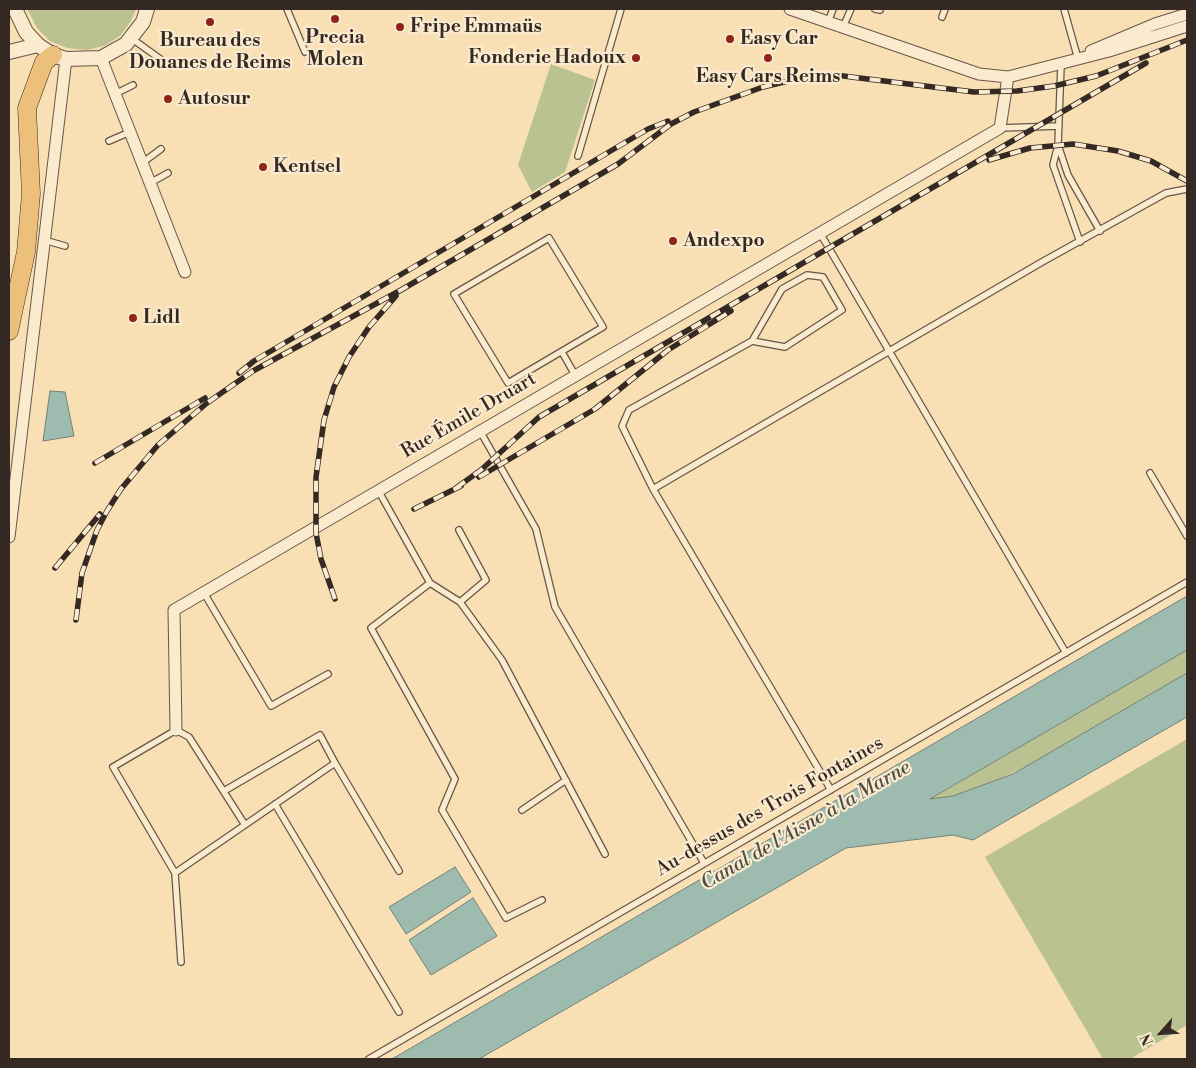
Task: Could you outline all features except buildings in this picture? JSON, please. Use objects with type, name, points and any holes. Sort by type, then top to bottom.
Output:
[{"type":"highway","points":[[9,331],[26,252],[31,194],[28,108],[44,62],[60,57]]},
{"type":"street","points":[[15,9],[26,32],[38,45],[60,57],[101,58],[126,44],[143,22],[147,9]]},
{"type":"street","points":[[790,9],[979,74],[1008,77],[1060,65],[1187,26]]},
{"type":"street","points":[[1078,59],[1106,43],[1187,14]]},
{"type":"street","points":[[9,52],[38,45]]},
{"type":"street","points":[[9,537],[44,240],[60,57]]},
{"type":"street","points":[[101,58],[188,276]]},
{"type":"street","points":[[1000,128],[1008,77]]},
{"type":"street","name":"Rue Émile Druart","points":[[176,730],[174,610],[575,374],[1000,128]]},
{"type":"lane","points":[[287,9],[305,52]]},
{"type":"lane","points":[[578,156],[621,9]]},
{"type":"lane","points":[[828,22],[833,9]]},
{"type":"lane","points":[[843,27],[851,9]]},
{"type":"lane","points":[[942,17],[944,9]]},
{"type":"lane","points":[[1064,9],[1078,59]]},
{"type":"lane","points":[[131,38],[170,66]]},
{"type":"lane","points":[[1060,65],[1058,145],[1053,165],[1080,242]]},
{"type":"lane","points":[[115,94],[133,85]]},
{"type":"lane","points":[[1000,128],[1059,126]]},
{"type":"lane","points":[[109,140],[130,132]]},
{"type":"lane","points":[[1058,145],[1068,175],[1100,231]]},
{"type":"lane","points":[[142,163],[161,149]]},
{"type":"lane","points":[[150,183],[168,173]]},
{"type":"lane","points":[[653,489],[1166,193],[1187,189]]},
{"type":"lane","points":[[820,233],[890,351],[905,382],[1066,653]]},
{"type":"lane","points":[[549,238],[603,327],[562,352],[508,383],[454,294],[549,238]]},
{"type":"lane","points":[[44,240],[65,246]]},
{"type":"lane","points":[[752,341],[785,347],[842,310],[823,278],[807,275],[782,289],[752,341],[629,410],[622,426],[653,489],[831,790]]},
{"type":"lane","points":[[562,352],[575,374]]},
{"type":"lane","points":[[480,431],[536,529],[555,606],[704,863]]},
{"type":"lane","points":[[1150,473],[1187,536]]},
{"type":"lane","points":[[378,490],[430,583],[460,602],[502,660],[605,854]]},
{"type":"lane","points":[[459,530],[486,580],[460,602]]},
{"type":"lane","name":"Au-dessus des Trois Fontaines","points":[[369,1059],[1187,582]]},
{"type":"lane","points":[[430,583],[371,628],[455,779],[442,810],[506,918],[542,900]]},
{"type":"lane","points":[[203,592],[271,706],[328,674]]},
{"type":"lane","points":[[181,962],[175,873],[112,767],[176,730],[189,737],[245,825]]},
{"type":"lane","points":[[224,792],[320,735],[399,871]]},
{"type":"lane","points":[[175,873],[335,763]]},
{"type":"lane","points":[[522,810],[566,780]]},
{"type":"lane","points":[[275,804],[399,1012]]},
{"type":"green space","points":[[27,9],[136,9],[131,21],[120,36],[104,46],[86,50],[67,48],[50,41],[37,28]]},
{"type":"green space","points":[[551,64],[595,80],[565,172],[532,192],[518,165]]},
{"type":"green space","points":[[1187,650],[1187,673],[1035,762],[992,783],[953,796],[929,800]]},
{"type":"green space","points":[[1187,739],[1187,1025],[1130,1059],[1103,1059],[985,857]]},
{"type":"water","points":[[50,391],[65,392],[74,436],[43,441]]},
{"type":"water","name":"Canal de l'Aisne à la Marne","points":[[1187,596],[1187,650],[930,799],[953,796],[1013,774],[1187,673],[1187,717],[973,840],[953,835],[846,848],[479,1059],[392,1059]]},
{"type":"water","points":[[455,867],[471,892],[406,934],[389,907]]},
{"type":"water","points":[[473,898],[497,936],[431,975],[409,940]]},
{"type":"railway","points":[[76,620],[82,573],[97,530],[107,511],[121,489],[158,445],[207,403],[253,371],[401,290],[618,164],[671,124],[694,112],[763,87],[801,78],[835,75],[974,92],[1017,91],[1054,86],[1096,76],[1187,40]]},
{"type":"railway","points":[[456,488],[481,470],[539,417],[1146,63]]},
{"type":"railway","points":[[239,373],[254,361],[648,129],[668,121]]},
{"type":"railway","points":[[989,160],[1030,148],[1073,144],[1118,151],[1151,161],[1187,181]]},
{"type":"railway","points":[[335,599],[321,559],[316,533],[316,477],[324,420],[334,387],[349,357],[369,327],[396,296]]},
{"type":"railway","points":[[479,477],[595,409],[668,350],[731,311]]},
{"type":"railway","points":[[95,463],[205,398]]},
{"type":"railway","points":[[414,509],[461,486]]},
{"type":"railway","points":[[55,568],[100,514]]},
{"type":"place","name":"Precia Molen","points":[[335,19]]},
{"type":"place","name":"Bureau des Douanes de Reims","points":[[210,22]]},
{"type":"place","name":"Fripe Emmaüs","points":[[400,27]]},
{"type":"place","name":"Easy Car","points":[[730,39]]},
{"type":"place","name":"Fonderie Hadoux","points":[[636,58]]},
{"type":"place","name":"Easy Cars Reims","points":[[768,58]]},
{"type":"place","name":"Autosur","points":[[168,99]]},
{"type":"place","name":"Kentsel","points":[[263,167]]},
{"type":"place","name":"Andexpo","points":[[673,241]]},
{"type":"place","name":"Lidl","points":[[133,318]]}]
